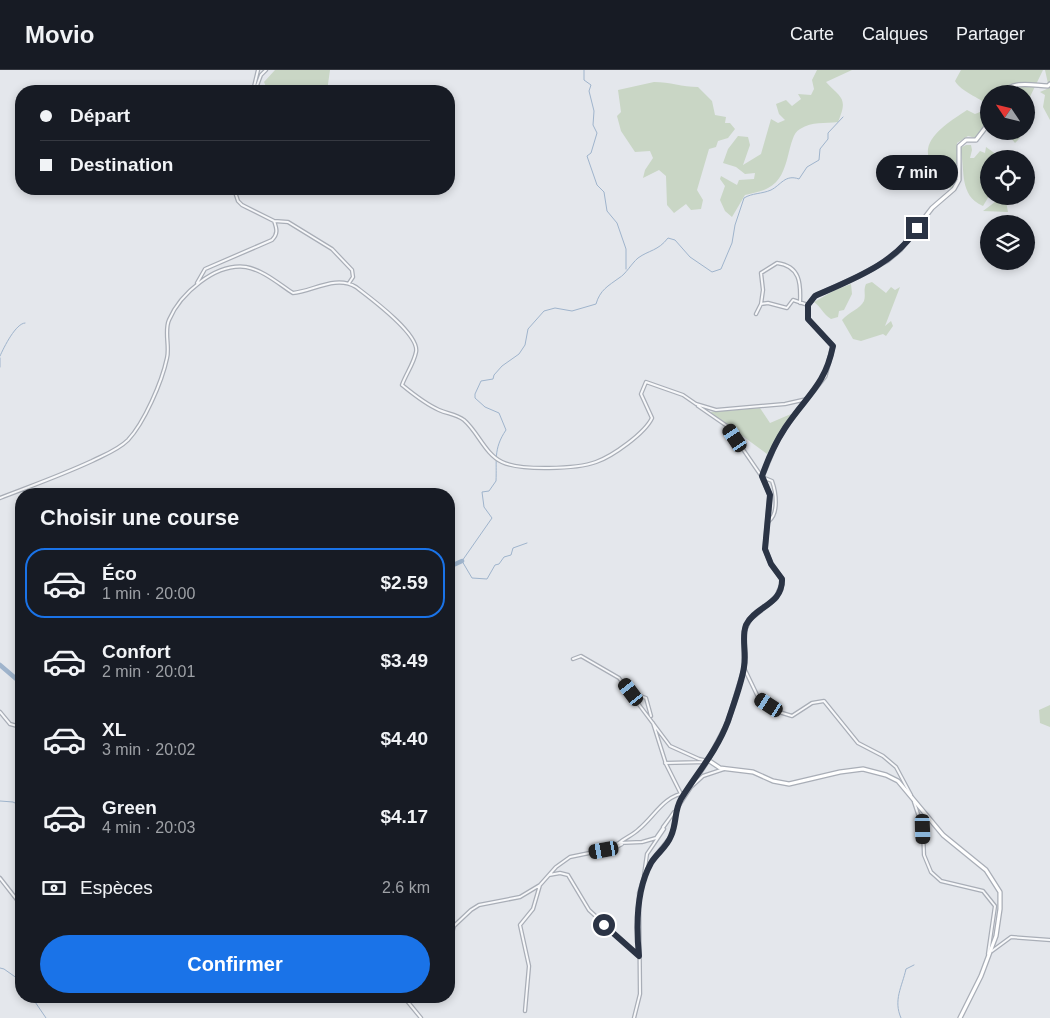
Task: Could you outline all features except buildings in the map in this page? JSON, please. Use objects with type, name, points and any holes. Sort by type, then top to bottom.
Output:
[{"type":"street","points":[[255,85],[258,70]]},
{"type":"street","points":[[257,85],[266,70]]},
{"type":"street","points":[[1017,85],[1023,83],[1048,86],[1050,84]]},
{"type":"street","points":[[762,476],[776,443],[825,376],[833,346],[808,319],[808,305],[815,296],[859,276],[888,260],[900,250],[932,208],[954,189],[959,180],[960,146],[966,140],[976,140],[980,135]]},
{"type":"street","points":[[236,195],[242,205],[274,221],[288,222],[332,249],[352,270],[353,278],[350,283]]},
{"type":"street","points":[[28,488],[58,477],[114,451],[128,440],[148,409],[166,362],[168,321],[196,284],[204,269],[272,240],[277,229],[274,221]]},
{"type":"street","points":[[756,314],[761,304],[763,290],[761,273],[777,263],[789,266],[800,280],[800,303]]},
{"type":"street","points":[[196,284],[208,277],[237,267],[247,268],[276,281],[293,293],[334,283],[350,283],[396,320],[416,344],[416,352],[402,384],[415,396],[440,410],[464,420],[502,462],[530,467],[560,468],[597,462],[648,428],[652,418],[641,394],[646,382],[683,395],[727,426],[762,476],[770,495],[765,549],[771,564],[782,579],[782,584],[776,598],[750,619],[746,625],[744,632],[744,669],[728,722],[708,762],[647,854],[644,877]]},
{"type":"street","points":[[761,304],[768,303],[787,308],[793,300],[808,305]]},
{"type":"street","points":[[696,404],[716,410],[785,404],[807,399]]},
{"type":"street","points":[[762,476],[769,479],[774,487],[776,509],[773,518],[769,521]]},
{"type":"street","points":[[0,498],[15,493]]},
{"type":"street","points":[[573,659],[581,656],[619,678],[670,746],[699,760],[726,769],[753,772],[773,781],[789,784],[862,769],[886,775],[898,781],[943,835],[986,870],[1000,892],[999,918],[990,952],[960,1018]]},
{"type":"street","points":[[744,669],[758,699],[779,712],[792,716],[812,702],[824,701],[858,743],[883,756],[896,767],[914,801],[923,829],[924,855],[930,872],[941,881],[983,891],[995,906],[988,958]]},
{"type":"street","points":[[631,692],[646,698],[665,763],[681,794]]},
{"type":"street","points":[[0,712],[10,724],[15,725]]},
{"type":"street","points":[[665,763],[708,762]]},
{"type":"street","points":[[688,790],[703,776],[726,769]]},
{"type":"street","points":[[455,925],[479,905],[520,897],[540,885],[570,857],[604,850],[618,843],[641,828],[665,804],[681,794],[686,794]]},
{"type":"street","points":[[634,1018],[640,994],[641,975],[639,956],[639,893],[652,860],[672,835],[676,810]]},
{"type":"street","points":[[589,853],[602,855],[622,844],[656,838],[673,814]]},
{"type":"street","points":[[662,829],[665,826]]},
{"type":"street","points":[[618,843],[622,844]]},
{"type":"street","points":[[549,875],[560,873],[568,875],[588,910],[639,956]]},
{"type":"street","points":[[0,878],[15,897]]},
{"type":"street","points":[[525,1011],[529,966],[520,925],[533,909],[540,885]]},
{"type":"street","points":[[990,952],[998,944],[1011,937],[1050,940]]},
{"type":"street","points":[[409,1003],[421,1018]]},
{"type":"green space","points":[[275,70],[330,70],[328,85],[265,85],[264,82]]},
{"type":"green space","points":[[817,70],[852,70],[826,82],[842,99],[843,108],[838,122],[814,124],[800,129],[792,140],[785,166],[776,183],[765,189],[745,195],[732,217],[725,211],[720,200],[725,186],[720,179],[721,176],[737,185],[739,180],[754,179],[755,173],[745,174],[736,167],[723,163],[728,149],[738,136],[748,137],[750,145],[743,165],[761,154],[771,119],[778,123],[785,120],[779,114],[776,104],[786,100],[792,106],[801,99],[798,94],[811,95],[814,89],[812,80]]},
{"type":"green space","points":[[961,70],[1043,70],[1035,86],[980,85],[980,100],[955,81]]},
{"type":"green space","points":[[1045,70],[1050,70],[1050,120],[1043,107],[1045,95],[1040,92],[1049,88]]},
{"type":"green space","points":[[654,82],[698,87],[712,101],[715,115],[726,117],[725,123],[730,123],[735,129],[728,138],[718,141],[716,147],[709,149],[697,190],[703,200],[701,209],[691,210],[686,204],[674,213],[667,205],[666,176],[659,170],[643,178],[645,170],[653,158],[650,151],[635,152],[621,131],[617,116],[621,112],[618,90]]},
{"type":"green space","points":[[967,110],[975,114],[980,112],[980,132],[976,138],[968,136],[957,143],[958,179],[953,188],[944,188],[942,179],[930,172],[928,149],[938,132]]},
{"type":"green space","points":[[971,145],[970,158],[974,158],[980,151],[980,204],[975,201],[966,189],[960,148]]},
{"type":"green space","points":[[991,205],[1007,205],[1008,212],[983,211]]},
{"type":"green space","points":[[872,282],[886,293],[891,287],[895,290],[900,287],[885,326],[891,321],[893,326],[886,336],[883,334],[861,341],[853,339],[842,320],[862,304],[865,299],[866,284]]},
{"type":"green space","points":[[851,284],[852,294],[844,310],[839,311],[838,317],[831,319],[814,302],[835,290]]},
{"type":"green space","points":[[760,408],[770,423],[791,414],[767,454],[710,412]]},
{"type":"green space","points":[[1050,705],[1050,727],[1040,723],[1039,710]]},
{"type":"waterway","points":[[584,70],[584,80],[591,85],[589,91],[594,111],[593,125],[597,133],[591,153],[587,156],[597,185],[604,192],[607,211],[617,223],[626,249],[626,269]]},
{"type":"waterway","points":[[527,543],[513,548],[511,555],[504,557],[499,564],[495,565],[487,579],[472,578],[462,561],[492,518],[484,507],[482,492],[489,491],[496,481],[497,449],[506,430],[499,413],[485,407],[475,398],[481,381],[493,379],[502,366],[519,354],[525,345],[528,329],[544,311],[555,308],[572,311],[596,304],[602,292],[624,274],[638,258],[657,248],[668,238],[675,240],[690,257],[712,272],[721,269],[732,243],[735,225],[744,198],[771,190],[787,179],[799,179],[807,167],[819,160],[820,149],[828,139],[828,133],[843,117]]},
{"type":"waterway","points":[[0,356],[14,331],[25,323]]},
{"type":"waterway","points":[[0,358],[0,367]]},
{"type":"waterway","points":[[455,564],[462,561]]},
{"type":"waterway","points":[[0,665],[15,678]]},
{"type":"waterway","points":[[0,801],[15,803]]},
{"type":"waterway","points":[[901,1018],[898,1005],[899,994],[906,969],[914,965]]},
{"type":"waterway","points":[[0,968],[15,977]]},
{"type":"waterway","points":[[36,1003],[46,1018]]},
{"type":"route","points":[[604,925],[639,956],[639,893],[644,877],[652,860],[665,847],[672,835],[676,810],[682,798],[708,761],[728,722],[744,669],[744,632],[746,625],[750,619],[769,606],[781,589],[782,579],[771,564],[765,549],[770,495],[762,476],[776,443],[786,426],[818,386],[828,370],[833,346],[808,319],[808,305],[815,296],[859,276],[888,260],[911,239],[917,228]]}]
